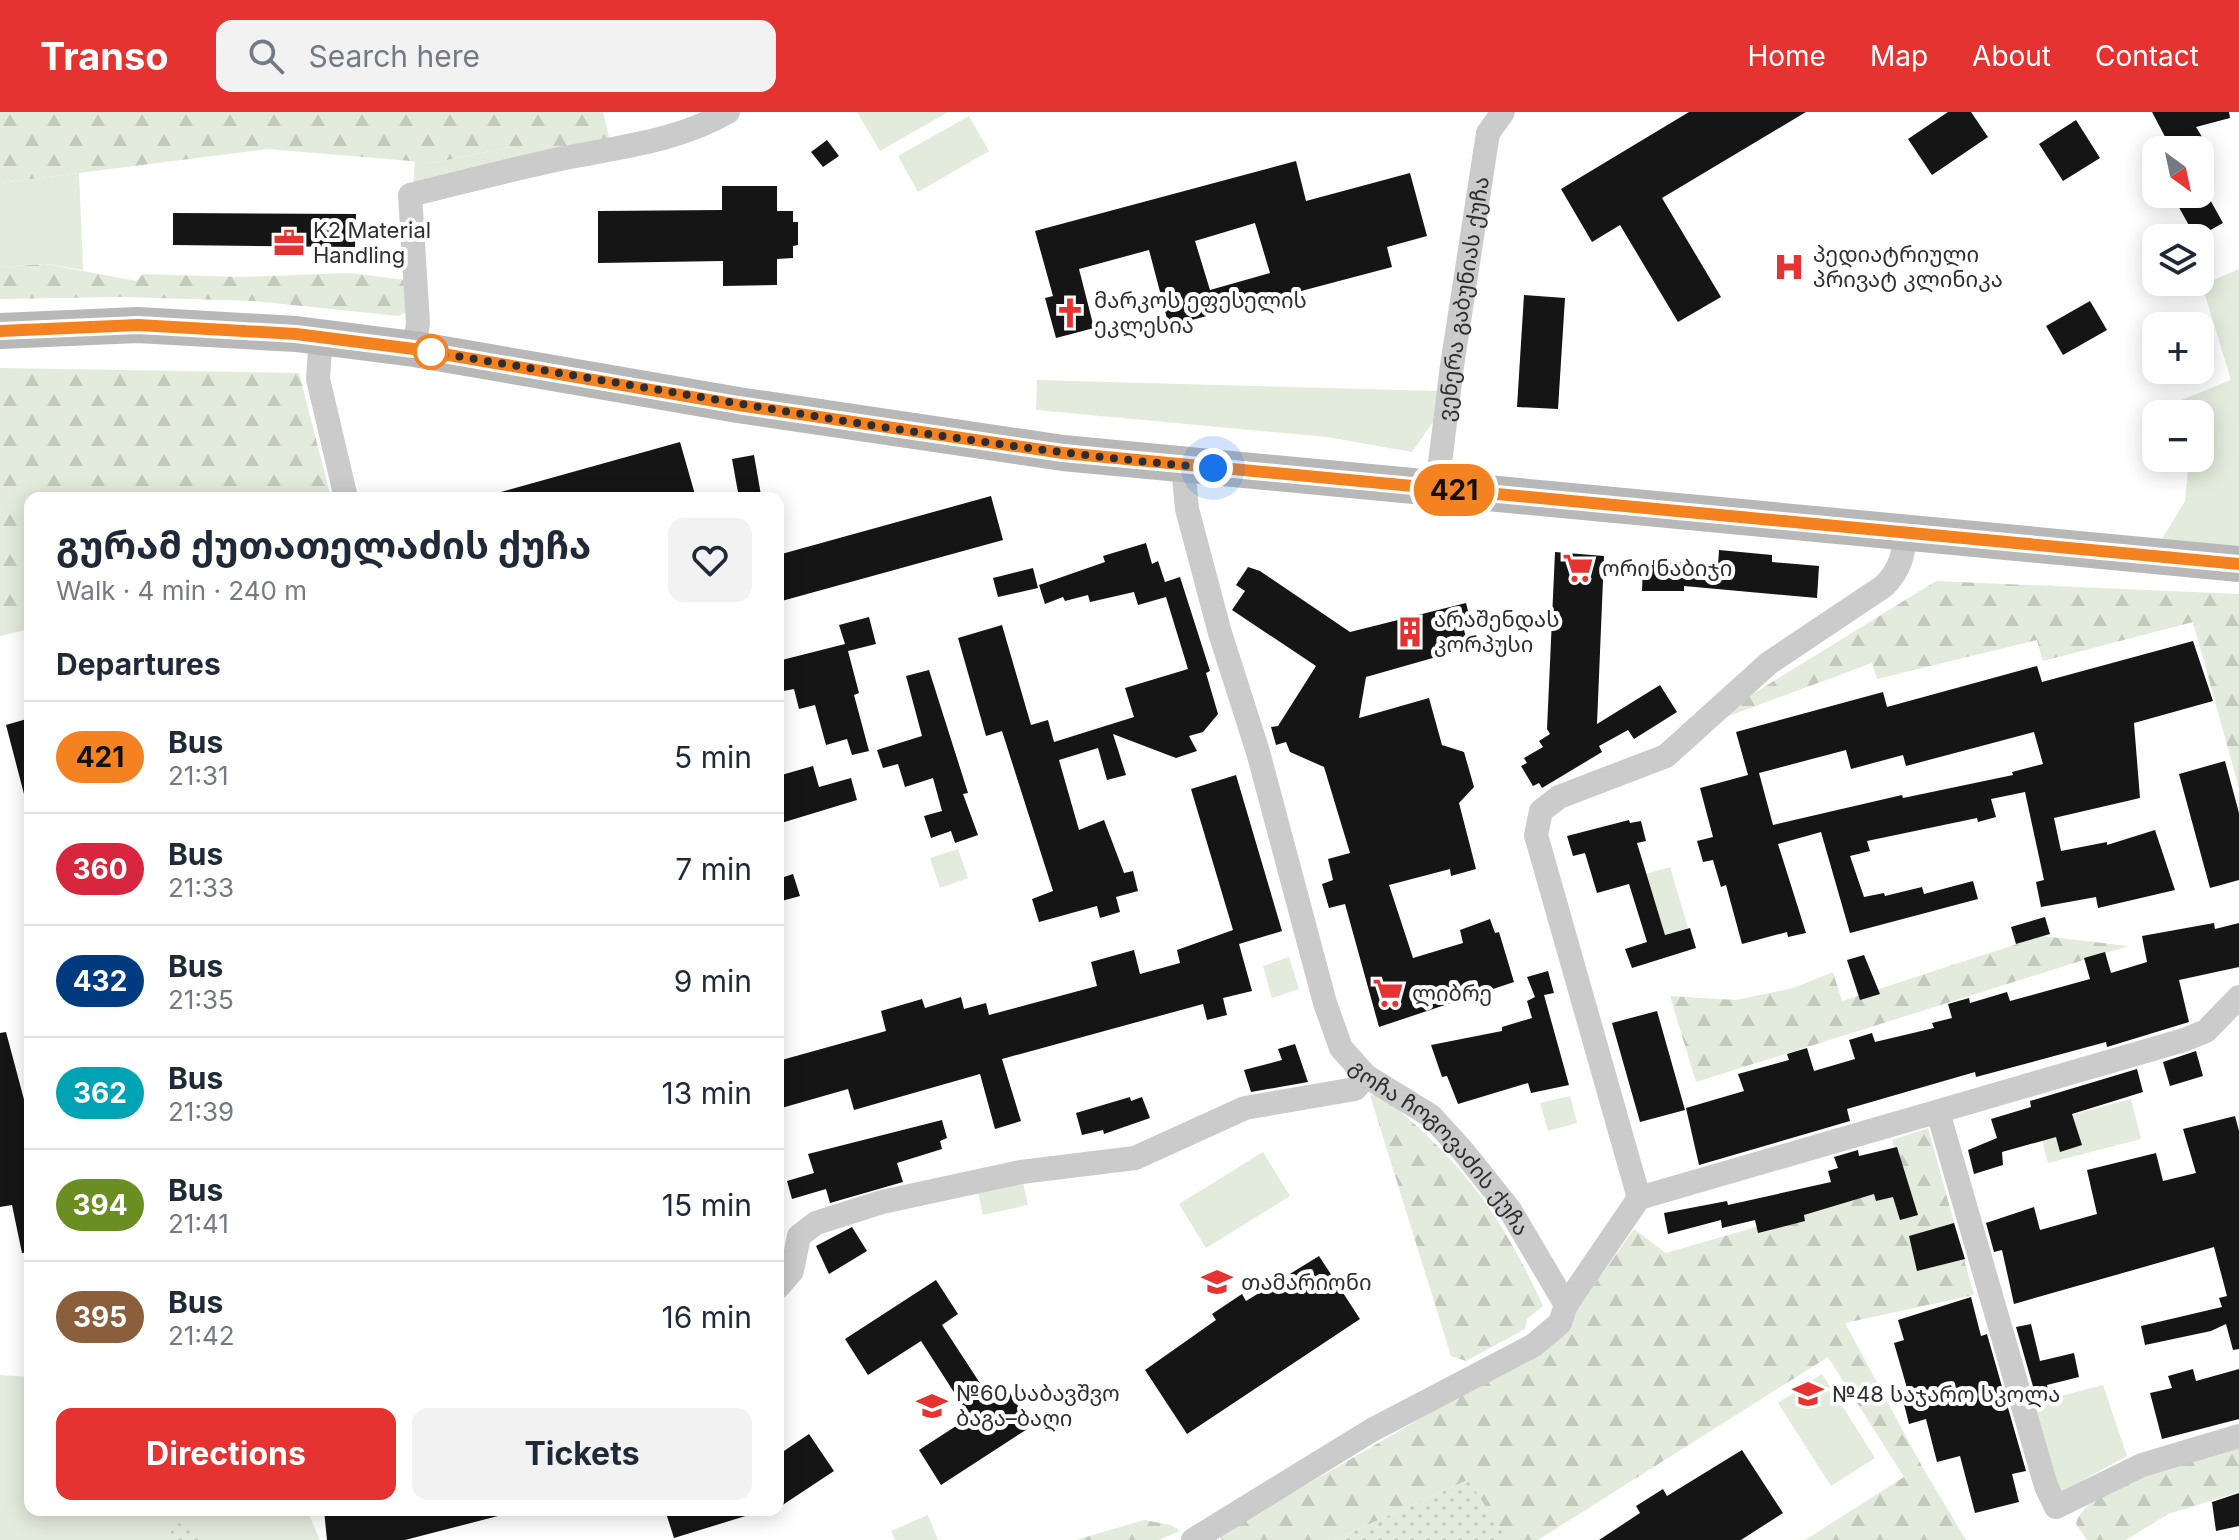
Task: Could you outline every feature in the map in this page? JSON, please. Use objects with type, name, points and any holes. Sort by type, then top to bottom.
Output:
[{"type":"main road","points":[[0,331],[138,325],[321,336],[738,405],[1063,453],[2239,564]]},
{"type":"street","points":[[414,349],[418,323],[410,195],[548,162],[647,144],[712,122],[728,112]]},
{"type":"street","name":"ვენერა გაბუნიას ქუჩა","points":[[1444,489],[1440,463],[1483,162],[1488,133],[1503,112]]},
{"type":"street","points":[[321,336],[318,379],[345,492]]},
{"type":"street","name":"გოჩა ჩოგოვაძის ქუჩა","points":[[1183,466],[1187,509],[1220,633],[1258,752],[1325,1003],[1341,1048],[1366,1076],[1431,1116],[1462,1150],[1510,1210],[1566,1305]]},
{"type":"street","points":[[1639,1198],[1536,835],[1541,811],[1559,797],[1666,756],[1769,663],[1884,586],[1897,573],[1903,559],[1906,532]]},
{"type":"street","points":[[1193,1540],[1372,1430],[1534,1345],[1560,1323],[1566,1305],[1639,1198],[2184,1040],[2206,1031],[2239,997]]},
{"type":"street","points":[[784,1280],[792,1271],[799,1236],[816,1223],[882,1202],[1021,1172],[1135,1158],[1245,1108],[1355,1089],[1366,1076]]},
{"type":"street","points":[[1938,1112],[2041,1471],[2056,1507],[2142,1465],[2239,1436]]},
{"type":"green space","points":[[0,112],[603,112],[610,142],[540,160],[508,147],[434,163],[267,149],[0,183]]},
{"type":"green space","points":[[857,112],[948,112],[880,151]]},
{"type":"green space","points":[[969,116],[989,151],[918,192],[898,156]]},
{"type":"green space","points":[[508,147],[540,160],[413,185],[415,161],[435,163]]},
{"type":"green space","points":[[79,173],[83,270],[46,264],[0,267],[0,183]]},
{"type":"green space","points":[[46,264],[136,281],[143,274],[239,277],[350,273],[406,280],[406,312],[399,316],[254,301],[122,297],[0,299],[0,267]]},
{"type":"green space","points":[[2239,269],[2239,551],[2159,544],[2185,501],[2188,472],[2214,472],[2214,400],[2181,400],[2231,380],[2214,324],[2214,312],[2210,312],[2205,296],[2214,296],[2214,280]]},
{"type":"green space","points":[[0,368],[299,373],[329,492],[24,492],[24,630],[0,636]]},
{"type":"green space","points":[[1037,380],[1439,391],[1438,415],[1412,452],[1327,437],[1036,410]]},
{"type":"green space","points":[[1936,581],[2239,594],[2239,788],[2193,622],[2043,661],[2037,640],[1877,679],[1872,663],[1701,726]]},
{"type":"green space","points":[[958,849],[968,878],[940,888],[930,858]]},
{"type":"green space","points":[[1670,867],[1688,928],[1665,935],[1646,874]]},
{"type":"green space","points":[[2042,936],[2128,946],[1696,1082],[1670,996],[1736,1000],[1793,988],[1833,972],[1842,1001]]},
{"type":"green space","points":[[1289,957],[1299,989],[1272,998],[1263,966]]},
{"type":"green space","points":[[1370,1095],[1382,1096],[1410,1120],[1435,1143],[1476,1190],[1511,1243],[1543,1306],[1527,1319],[1525,1329],[1466,1361],[1451,1356]]},
{"type":"green space","points":[[1570,1096],[1577,1123],[1548,1131],[1540,1103]]},
{"type":"green space","points":[[2131,1099],[2141,1139],[2048,1163],[2038,1124]]},
{"type":"green space","points":[[1928,1128],[1974,1295],[1845,1323],[1924,1470],[1966,1540],[1805,1540],[1904,1477],[1828,1357],[1538,1540],[1501,1540],[1501,1531],[1468,1480],[1334,1540],[1222,1540],[1220,1535],[1428,1414],[1562,1330],[1634,1229],[1666,1253],[1904,1184],[1892,1140]]},
{"type":"green space","points":[[1263,1152],[1290,1196],[1206,1248],[1179,1204]]},
{"type":"green space","points":[[1023,1182],[1028,1205],[983,1215],[978,1192]]},
{"type":"green space","points":[[1822,1374],[1875,1458],[1831,1486],[1778,1403]]},
{"type":"green space","points":[[0,1375],[24,1377],[24,1516],[310,1516],[320,1540],[0,1540]]},
{"type":"green space","points":[[2103,1385],[2127,1456],[2063,1491],[2056,1488],[2030,1404]]},
{"type":"green space","points":[[2239,1447],[2239,1492],[2168,1514],[2126,1540],[2087,1540],[2076,1524],[2084,1509],[2100,1496],[2122,1485]]},
{"type":"green space","points":[[1468,1480],[1502,1531],[1501,1540],[1334,1540]]},
{"type":"green space","points":[[928,1515],[938,1540],[895,1540],[891,1531]]},
{"type":"green space","points":[[1144,1520],[1171,1525],[1180,1531],[1159,1540],[1076,1540]]},
{"type":"green space","points":[[177,1522],[208,1540],[166,1540]]},
{"type":"building","points":[[1689,112],[1806,112],[1662,198],[1721,297],[1678,322],[1620,225],[1592,242],[1561,189]]},
{"type":"building","points":[[1948,112],[1971,112],[1988,137],[1932,175],[1908,139]]},
{"type":"building","points":[[2152,112],[2229,112],[2230,118],[2196,127],[2201,136],[2165,136]]},
{"type":"building","points":[[2076,120],[2100,158],[2063,181],[2039,144]]},
{"type":"building","points":[[827,140],[839,156],[823,167],[811,152]]},
{"type":"building","points":[[1296,161],[1306,201],[1410,173],[1427,236],[1387,247],[1392,267],[1169,326],[1149,250],[1079,269],[1094,328],[1056,338],[1045,298],[1053,296],[1035,231]],"holes":[[[1255,223],[1270,273],[1210,290],[1195,241]]]},
{"type":"building","points":[[722,186],[777,186],[777,211],[793,211],[793,222],[798,222],[798,245],[793,246],[793,258],[777,259],[777,285],[723,286],[723,261],[598,263],[598,211],[722,210]]},
{"type":"building","points":[[2214,207],[2223,223],[2214,228],[2214,224],[2188,224],[2179,208]]},
{"type":"building","points":[[173,213],[356,214],[355,247],[173,245]]},
{"type":"building","points":[[1524,295],[1565,298],[1558,409],[1517,407]]},
{"type":"building","points":[[2090,301],[2107,330],[2063,355],[2046,326]]},
{"type":"building","points":[[680,442],[694,492],[670,492],[501,492]]},
{"type":"building","points":[[754,455],[760,492],[738,492],[732,459]]},
{"type":"building","points":[[991,496],[1003,540],[784,600],[784,553]]},
{"type":"building","points":[[1146,543],[1152,564],[1158,561],[1165,582],[1180,577],[1210,671],[1206,673],[1218,714],[1203,732],[1189,736],[1197,751],[1176,758],[1113,734],[1126,775],[1107,780],[1098,748],[1059,760],[1079,830],[1104,820],[1124,873],[1133,871],[1138,891],[1116,897],[1120,912],[1100,918],[1097,906],[1039,922],[1032,899],[1053,891],[1002,731],[986,736],[958,638],[1002,625],[1031,725],[1048,720],[1054,742],[1134,717],[1125,688],[1188,669],[1166,597],[1138,605],[1134,592],[1090,602],[1088,595],[1065,601],[1063,597],[1045,604],[1039,585],[1105,562],[1103,556]]},
{"type":"building","points":[[1719,550],[1772,555],[1772,562],[1819,566],[1817,598],[1684,586],[1684,591],[1642,591],[1643,565],[1653,565],[1653,560],[1718,566]]},
{"type":"building","points":[[1555,552],[1604,556],[1597,724],[1660,685],[1677,712],[1634,739],[1628,730],[1599,746],[1602,752],[1542,788],[1539,783],[1533,786],[1521,766],[1527,763],[1524,758],[1543,747],[1539,741],[1550,734],[1547,729]]},
{"type":"building","points":[[1248,567],[1260,571],[1350,632],[1466,603],[1471,623],[1463,625],[1468,648],[1366,677],[1359,718],[1429,698],[1442,745],[1464,752],[1474,787],[1459,803],[1476,869],[1451,876],[1450,869],[1389,885],[1413,958],[1463,943],[1460,930],[1490,919],[1495,933],[1499,932],[1514,982],[1379,1027],[1345,904],[1329,908],[1322,884],[1333,880],[1328,859],[1350,853],[1324,767],[1290,752],[1286,742],[1276,745],[1271,727],[1278,726],[1316,666],[1232,610],[1245,591],[1236,585]]},
{"type":"building","points":[[1033,568],[1038,588],[998,597],[993,578]]},
{"type":"building","points":[[869,617],[876,644],[848,651],[859,693],[854,695],[869,751],[852,755],[847,739],[826,745],[815,705],[799,709],[794,689],[784,691],[784,659],[845,644],[839,625]]},
{"type":"building","points":[[2193,641],[2213,701],[2134,723],[2140,798],[2054,818],[2061,851],[2107,842],[2107,845],[2155,830],[2175,890],[2098,908],[2096,897],[2041,907],[2036,882],[2044,880],[2025,792],[1991,799],[1996,817],[1978,822],[1977,818],[1867,841],[1870,851],[1850,856],[1864,897],[1884,893],[1885,896],[1922,887],[1924,894],[1973,881],[1978,899],[1850,933],[1821,832],[1778,844],[1806,933],[1788,937],[1787,932],[1742,944],[1726,885],[1721,887],[1713,860],[1703,862],[1697,841],[1713,837],[1700,788],[1748,775],[1736,732],[1883,692],[1887,707],[2037,666],[2042,682]],"holes":[[[2034,732],[2043,764],[2012,772],[2013,775],[1903,798],[1902,795],[1773,825],[1759,773],[1846,750],[1851,769],[1903,755],[1906,766]]]},
{"type":"building","points":[[929,670],[968,793],[963,794],[978,835],[955,843],[951,831],[931,838],[924,816],[942,811],[933,778],[905,787],[898,764],[883,768],[877,750],[922,736],[906,676]]},
{"type":"building","points":[[24,720],[24,794],[6,725]]},
{"type":"building","points":[[2225,761],[2239,813],[2239,880],[2210,888],[2179,774]]},
{"type":"building","points":[[813,766],[819,787],[851,778],[857,800],[784,822],[784,774]]},
{"type":"building","points":[[1236,775],[1282,931],[1239,944],[1252,991],[1223,998],[1227,1015],[1207,1020],[1203,1004],[1002,1059],[1021,1121],[995,1129],[980,1074],[854,1110],[848,1089],[784,1107],[784,1059],[886,1031],[881,1011],[922,999],[925,1008],[961,997],[964,1009],[986,1003],[989,1015],[1097,986],[1091,962],[1134,950],[1140,974],[1180,963],[1177,950],[1233,930],[1191,789]]},
{"type":"building","points":[[1629,820],[1630,823],[1641,821],[1646,841],[1637,843],[1665,935],[1690,928],[1696,948],[1632,968],[1625,949],[1647,942],[1629,884],[1597,893],[1585,853],[1573,856],[1567,836]]},
{"type":"building","points":[[793,874],[800,896],[784,900],[784,877]]},
{"type":"building","points":[[2045,917],[2050,934],[2016,944],[2011,927]]},
{"type":"building","points":[[2214,923],[2215,929],[2239,923],[2239,967],[2179,980],[2189,1022],[2107,1047],[2106,1042],[1976,1077],[1975,1072],[1847,1109],[1850,1121],[1699,1165],[1686,1108],[1744,1091],[1738,1074],[1789,1060],[1787,1054],[1807,1048],[1814,1071],[1855,1059],[1849,1040],[1872,1033],[1875,1042],[1934,1028],[1932,1023],[1952,1018],[1948,1004],[1969,998],[1970,1003],[2007,992],[2010,1001],[2090,979],[2084,958],[2105,952],[2111,973],[2147,962],[2142,936]]},
{"type":"building","points":[[1864,955],[1880,994],[1860,1000],[1847,960]]},
{"type":"building","points":[[1548,971],[1554,993],[1544,995],[1569,1085],[1531,1093],[1528,1083],[1458,1104],[1447,1076],[1442,1077],[1431,1045],[1502,1031],[1502,1027],[1532,1018],[1527,1001],[1535,997],[1527,977]]},
{"type":"building","points":[[1657,1011],[1685,1110],[1640,1122],[1612,1023]]},
{"type":"building","points":[[6,1032],[24,1100],[22,1253],[12,1205],[0,1207],[0,1033]]},
{"type":"building","points":[[1295,1044],[1308,1082],[1251,1092],[1244,1070],[1282,1060],[1278,1049]]},
{"type":"building","points":[[2196,1051],[2203,1076],[2170,1086],[2163,1062]]},
{"type":"building","points":[[2137,1069],[2143,1092],[2072,1114],[2082,1145],[2060,1152],[2056,1137],[2002,1152],[2003,1165],[1974,1174],[1968,1150],[1997,1138],[1991,1119],[2031,1107],[2030,1101]]},
{"type":"building","points":[[1130,1097],[1131,1101],[1142,1097],[1150,1118],[1104,1134],[1103,1130],[1082,1135],[1076,1113]]},
{"type":"building","points":[[2235,1116],[2239,1131],[2239,1349],[2233,1350],[2226,1324],[2211,1331],[2145,1345],[2141,1326],[2222,1307],[2219,1298],[2227,1296],[2214,1247],[2014,1304],[2002,1250],[1994,1252],[1986,1223],[2034,1207],[2040,1230],[2097,1214],[2087,1170],[2156,1153],[2163,1181],[2196,1173],[2183,1129]]},
{"type":"building","points":[[942,1120],[947,1138],[940,1141],[942,1149],[897,1163],[903,1182],[830,1203],[826,1189],[792,1199],[787,1181],[814,1173],[808,1154]]},
{"type":"building","points":[[1897,1147],[1918,1215],[1900,1220],[1893,1197],[1876,1201],[1874,1194],[1804,1215],[1805,1221],[1758,1233],[1755,1220],[1722,1228],[1721,1220],[1668,1234],[1664,1213],[1727,1201],[1728,1205],[1831,1182],[1828,1171],[1838,1168],[1834,1157],[1858,1150],[1859,1156]]},
{"type":"building","points":[[1954,1223],[1965,1259],[1917,1271],[1909,1236]]},
{"type":"building","points":[[852,1227],[867,1251],[829,1274],[816,1246]]},
{"type":"building","points":[[1319,1256],[1360,1319],[1187,1434],[1145,1370],[1216,1320],[1212,1314],[1242,1294],[1246,1301]]},
{"type":"building","points":[[936,1280],[958,1314],[942,1325],[993,1403],[1009,1392],[1032,1426],[941,1485],[919,1450],[970,1417],[921,1341],[868,1375],[845,1339]]},
{"type":"building","points":[[1971,1297],[1981,1336],[1987,1334],[2026,1471],[2012,1474],[2019,1502],[1975,1513],[1960,1456],[1937,1462],[1926,1419],[1909,1424],[1904,1404],[1911,1402],[1894,1343],[1904,1340],[1898,1320]]},
{"type":"building","points":[[2031,1324],[2040,1361],[2074,1353],[2079,1377],[2047,1385],[2049,1394],[2036,1397],[2016,1327]]},
{"type":"building","points":[[2193,1369],[2196,1381],[2239,1369],[2239,1419],[2162,1439],[2150,1393],[2172,1388],[2168,1376]]},
{"type":"building","points":[[809,1434],[834,1471],[784,1504],[784,1451]]},
{"type":"building","points":[[1742,1450],[1783,1513],[1741,1540],[1599,1540],[1640,1513],[1636,1506],[1663,1489],[1667,1496]]},
{"type":"building","points":[[2239,1493],[2239,1526],[2216,1531],[2212,1502]]},
{"type":"building","points":[[325,1516],[498,1516],[405,1540],[327,1540]]},
{"type":"building","points":[[667,1516],[746,1516],[674,1538]]},
{"type":"bus line","name":"421","points":[[0,331],[138,325],[296,334],[414,349],[738,405],[1063,453],[2239,564]]},
{"type":"place","name":"K2 Material Handling","points":[[289,243]]},
{"type":"place","name":"პედიატრიული პრივატ კლინიკა","points":[[1789,267]]},
{"type":"place","name":"მარკოს ეფესელის ეკლესია","points":[[1070,313]]},
{"type":"place","name":"ორი ნაბიჯი","points":[[1578,568]]},
{"type":"place","name":"არაშენდას კორპუსი","points":[[1410,632]]},
{"type":"place","name":"ლიბრე","points":[[1388,993]]},
{"type":"place","name":"თამარიონი","points":[[1217,1282]]},
{"type":"place","name":"№48 საჯარო სკოლა","points":[[1808,1394]]},
{"type":"place","name":"№60 საბავშვო ბაგა–ბაღი","points":[[932,1406]]},
{"type":"route","points":[[431,352],[738,405],[1063,453],[1213,468]]}]
